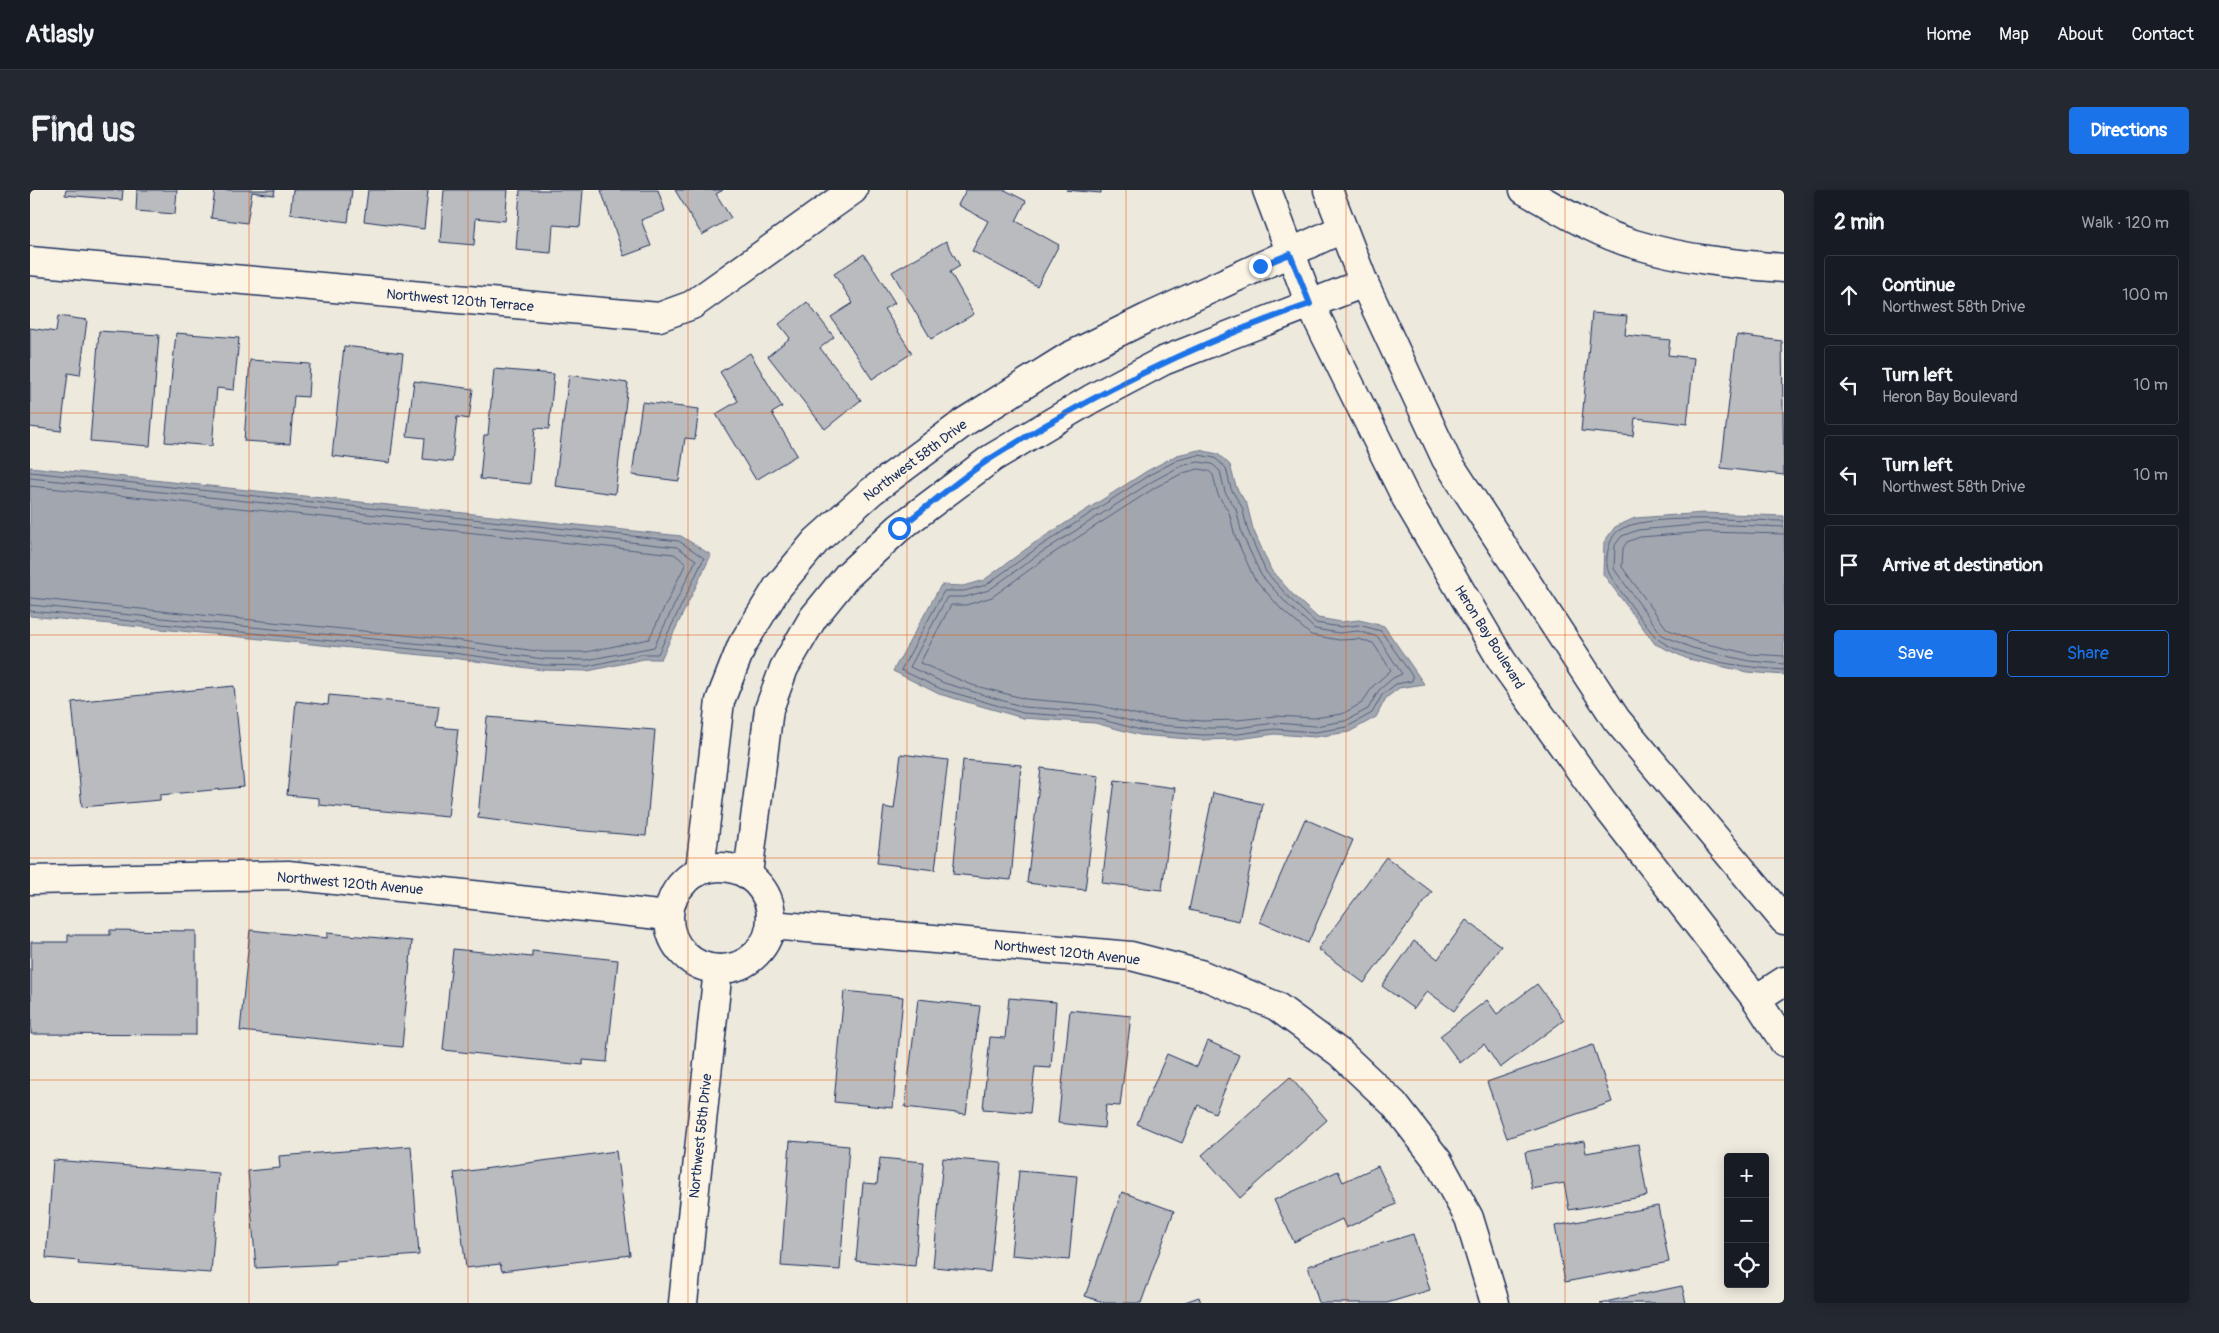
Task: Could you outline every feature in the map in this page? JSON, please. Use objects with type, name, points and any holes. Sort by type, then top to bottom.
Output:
[{"type":"street","name":"Northwest 120th Terrace","points":[[30,261],[659,317],[692,305],[853,190]]},
{"type":"street","name":"Heron Bay Boulevard","points":[[1267,190],[1310,304],[1406,498],[1502,661],[1606,806],[1782,1035]]},
{"type":"street","points":[[1328,190],[1364,283],[1446,459],[1605,702],[1634,741],[1784,920]]},
{"type":"street","points":[[1524,190],[1571,216],[1632,244],[1710,262],[1784,268]]},
{"type":"street","name":"Northwest 58th Drive","points":[[700,870],[720,701],[742,645],[777,588],[816,541],[872,491],[966,421],[1068,357],[1147,318],[1342,229]]},
{"type":"street","points":[[748,874],[769,709],[784,668],[813,618],[847,576],[899,528],[992,458],[1091,399],[1163,362],[1364,283]]},
{"type":"street","points":[[716,866],[732,868],[748,874],[762,888],[770,906],[771,925],[765,943],[753,958],[736,967],[718,970],[699,965],[682,953],[672,936],[668,916],[673,897],[684,881],[700,870],[716,866]]},
{"type":"street","name":"Northwest 120th Avenue","points":[[30,880],[288,875],[668,916]]},
{"type":"street","name":"Northwest 120th Avenue","points":[[771,925],[1131,956],[1200,974],[1276,1006],[1340,1053],[1394,1104],[1438,1161],[1469,1218],[1495,1303]]},
{"type":"street","name":"Northwest 58th Drive","points":[[683,1303],[718,970]]},
{"type":"street","points":[[1756,999],[1784,981]]},
{"type":"water","points":[[1199,450],[1218,454],[1230,465],[1236,487],[1247,505],[1253,529],[1271,570],[1295,597],[1318,618],[1341,622],[1359,620],[1384,626],[1424,684],[1399,688],[1386,698],[1376,717],[1349,732],[1315,737],[1275,734],[1238,739],[1201,740],[1140,735],[1095,723],[1023,718],[939,694],[893,671],[941,585],[963,586],[984,580],[1033,544],[1147,471],[1177,455]]},
{"type":"water","points":[[30,467],[681,536],[711,555],[661,659],[644,659],[588,671],[543,670],[452,658],[30,616]]},
{"type":"water","points":[[1704,513],[1784,516],[1784,675],[1747,672],[1688,659],[1655,644],[1603,574],[1604,542],[1615,527],[1635,518]]},
{"type":"building","points":[[66,190],[123,190],[122,200],[65,195]]},
{"type":"building","points":[[137,190],[177,190],[175,214],[136,211]]},
{"type":"building","points":[[215,190],[275,190],[274,195],[252,192],[247,223],[211,218]]},
{"type":"building","points":[[293,190],[352,190],[348,222],[290,214]]},
{"type":"building","points":[[368,190],[428,190],[424,229],[364,221]]},
{"type":"building","points":[[444,190],[508,190],[505,221],[476,218],[474,245],[440,242]]},
{"type":"building","points":[[520,190],[583,190],[580,227],[553,225],[551,253],[516,250]]},
{"type":"building","points":[[601,190],[658,190],[665,211],[641,220],[651,246],[624,256]]},
{"type":"building","points":[[675,190],[723,190],[716,194],[731,218],[702,235]]},
{"type":"building","points":[[966,190],[1005,190],[1026,201],[1016,221],[1059,245],[1037,286],[972,251],[988,221],[958,205]]},
{"type":"building","points":[[1066,190],[1101,190],[1101,193]]},
{"type":"building","points":[[946,241],[960,266],[950,272],[974,314],[931,339],[892,272]]},
{"type":"building","points":[[864,254],[895,303],[884,309],[912,353],[872,379],[831,317],[853,303],[834,274]]},
{"type":"building","points":[[807,302],[834,337],[820,348],[861,400],[825,429],[768,356],[790,338],[779,324]]},
{"type":"building","points":[[1592,313],[1627,316],[1625,335],[1670,340],[1668,355],[1694,358],[1687,424],[1635,418],[1633,436],[1581,431]]},
{"type":"building","points":[[58,316],[87,320],[80,375],[68,373],[61,431],[30,427],[30,328],[56,332]]},
{"type":"building","points":[[99,331],[159,335],[150,446],[90,441]]},
{"type":"building","points":[[176,333],[239,338],[234,390],[217,388],[212,446],[165,442]]},
{"type":"building","points":[[1737,335],[1782,341],[1784,475],[1721,468]]},
{"type":"building","points":[[344,346],[403,353],[390,463],[332,456]]},
{"type":"building","points":[[750,353],[782,407],[772,413],[797,455],[756,480],[716,414],[738,401],[720,372]]},
{"type":"building","points":[[250,360],[310,364],[308,397],[294,396],[290,444],[244,441]]},
{"type":"building","points":[[494,369],[554,374],[549,429],[535,428],[530,484],[480,479],[484,435],[488,435]]},
{"type":"building","points":[[569,375],[628,383],[615,494],[555,486]]},
{"type":"building","points":[[414,381],[473,389],[469,419],[457,417],[452,462],[423,459],[425,438],[407,436]]},
{"type":"building","points":[[642,402],[699,409],[695,439],[685,438],[679,481],[632,475]]},
{"type":"building","points":[[234,686],[244,787],[160,795],[160,800],[82,807],[72,702]]},
{"type":"building","points":[[329,695],[439,706],[436,727],[458,729],[448,817],[319,805],[319,798],[287,795],[296,701],[328,705]]},
{"type":"building","points":[[487,717],[655,730],[646,836],[561,829],[478,818]]},
{"type":"building","points":[[901,754],[948,760],[935,870],[877,863],[884,807],[894,809]]},
{"type":"building","points":[[963,760],[1021,765],[1011,880],[953,874]]},
{"type":"building","points":[[1041,768],[1099,776],[1085,890],[1027,883]]},
{"type":"building","points":[[1115,780],[1175,788],[1162,890],[1102,883]]},
{"type":"building","points":[[1213,793],[1263,804],[1239,921],[1189,910]]},
{"type":"building","points":[[1305,819],[1353,840],[1308,943],[1260,922]]},
{"type":"building","points":[[1386,857],[1432,892],[1364,983],[1318,949]]},
{"type":"building","points":[[1466,920],[1501,946],[1454,1011],[1427,991],[1414,1009],[1382,986],[1414,941],[1438,959]]},
{"type":"building","points":[[110,930],[196,931],[196,1035],[31,1034],[31,942],[68,942],[68,935],[110,935]]},
{"type":"building","points":[[250,930],[327,938],[327,933],[412,941],[402,1047],[240,1031]]},
{"type":"building","points":[[453,949],[532,957],[532,951],[618,960],[607,1062],[583,1060],[583,1065],[443,1050]]},
{"type":"building","points":[[1537,984],[1564,1020],[1500,1068],[1484,1044],[1460,1063],[1440,1036],[1487,1000],[1497,1014]]},
{"type":"building","points":[[844,991],[903,997],[893,1108],[834,1102]]},
{"type":"building","points":[[1009,998],[1056,1002],[1051,1068],[1035,1067],[1030,1113],[983,1109],[990,1037],[1005,1038]]},
{"type":"building","points":[[918,999],[980,1006],[966,1114],[905,1107]]},
{"type":"building","points":[[1070,1010],[1131,1016],[1120,1106],[1106,1105],[1104,1128],[1058,1123]]},
{"type":"building","points":[[1208,1041],[1239,1055],[1215,1113],[1198,1105],[1182,1143],[1137,1124],[1167,1054],[1197,1067]]},
{"type":"building","points":[[1593,1045],[1612,1102],[1507,1138],[1487,1082]]},
{"type":"building","points":[[1290,1077],[1327,1120],[1240,1198],[1202,1155]]},
{"type":"building","points":[[790,1141],[849,1146],[840,1270],[781,1266]]},
{"type":"building","points":[[1584,1141],[1586,1153],[1638,1144],[1647,1196],[1569,1210],[1564,1183],[1532,1189],[1525,1152]]},
{"type":"building","points":[[411,1146],[419,1255],[335,1261],[335,1264],[256,1268],[248,1171],[280,1168],[279,1156]]},
{"type":"building","points":[[616,1151],[630,1255],[502,1271],[500,1264],[466,1268],[454,1173]]},
{"type":"building","points":[[880,1158],[924,1162],[915,1266],[856,1261],[863,1183],[877,1184]]},
{"type":"building","points":[[943,1158],[1001,1163],[990,1272],[933,1267]]},
{"type":"building","points":[[53,1160],[219,1173],[211,1273],[78,1264],[79,1261],[46,1258]]},
{"type":"building","points":[[1378,1166],[1396,1204],[1346,1228],[1342,1219],[1294,1242],[1274,1200],[1338,1171],[1343,1182]]},
{"type":"building","points":[[1019,1171],[1077,1176],[1069,1260],[1011,1255]]},
{"type":"building","points":[[1122,1192],[1174,1211],[1141,1303],[1105,1303],[1085,1296]]},
{"type":"building","points":[[1658,1206],[1669,1262],[1565,1282],[1555,1226]]},
{"type":"building","points":[[1413,1234],[1430,1290],[1387,1303],[1319,1303],[1308,1266]]},
{"type":"building","points":[[1682,1286],[1686,1303],[1600,1303]]},
{"type":"building","points":[[1199,1297],[1201,1303],[1182,1303]]},
{"type":"route","points":[[899,528],[992,458],[1091,399],[1163,362],[1310,304],[1290,254],[1260,266]]}]
